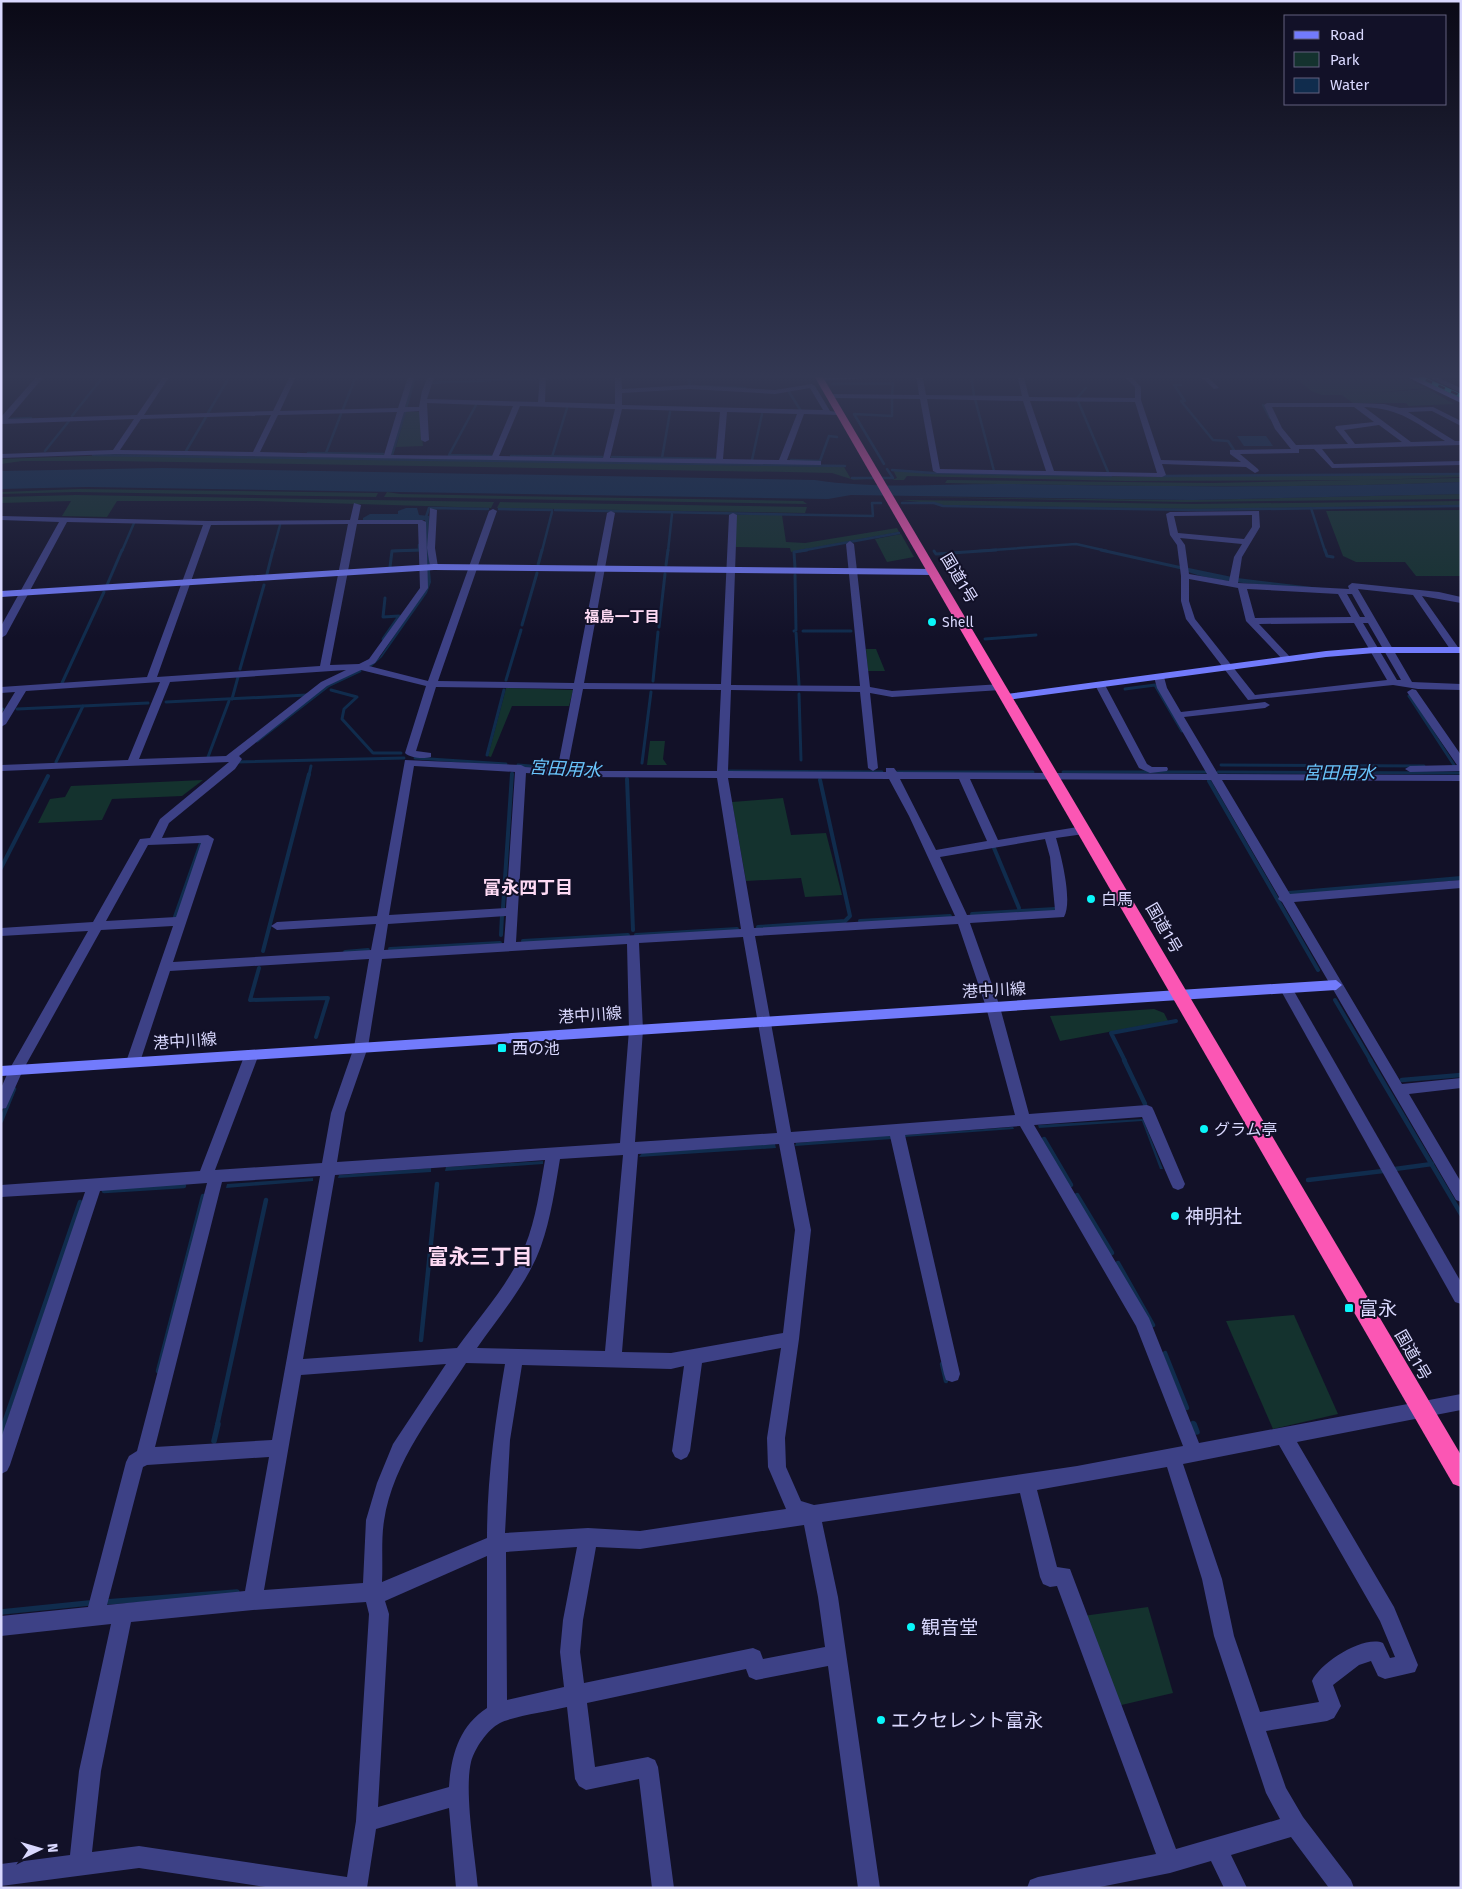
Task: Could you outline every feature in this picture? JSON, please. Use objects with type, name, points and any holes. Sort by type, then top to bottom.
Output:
[{"type":"highway","name":"国道1号","points":[[868,462],[1461,1476]]},
{"type":"street","points":[[729,462],[818,463]]},
{"type":"street","points":[[935,462],[937,471],[1162,475],[1158,462]]},
{"type":"street","points":[[1047,462],[1051,473]]},
{"type":"street","points":[[1163,462],[1248,465]]},
{"type":"street","points":[[1245,462],[1255,471]]},
{"type":"street","points":[[1329,462],[1332,466],[1461,463]]},
{"type":"street","points":[[1406,462],[1409,465]]},
{"type":"street","points":[[325,667],[357,505]]},
{"type":"street","points":[[433,510],[431,548],[434,567]]},
{"type":"street","points":[[253,1600],[278,1448],[338,1113],[361,1047],[384,920],[410,757],[432,684],[494,511]]},
{"type":"street","points":[[563,766],[602,569],[611,513]]},
{"type":"street","points":[[1288,659],[1251,621],[1236,582],[1238,557],[1256,527],[1256,513],[1170,514],[1174,535],[1181,544],[1185,601],[1191,620],[1252,698],[1393,682],[1410,688],[1461,693]]},
{"type":"street","points":[[733,515],[722,771],[763,1022],[803,1230],[791,1338],[776,1438],[777,1468],[795,1508],[812,1513]]},
{"type":"street","points":[[1,518],[208,523],[422,522],[422,568],[425,579],[424,588],[377,657],[324,684],[160,820],[149,842],[8,1071],[1,1104]]},
{"type":"street","points":[[1,635],[64,520]]},
{"type":"street","points":[[151,680],[208,523]]},
{"type":"street","points":[[1174,535],[1246,542]]},
{"type":"street","points":[[850,544],[873,768]]},
{"type":"street","points":[[1,594],[434,567],[933,572]]},
{"type":"street","points":[[1184,572],[1236,582],[1356,592]]},
{"type":"street","points":[[1461,600],[1416,592],[1352,586],[1410,688],[1461,763]]},
{"type":"street","points":[[1341,592],[1393,682]]},
{"type":"street","points":[[1416,592],[1458,650]]},
{"type":"street","points":[[1251,621],[1371,620]]},
{"type":"street","points":[[1,690],[325,667],[360,667],[432,684],[864,689],[892,694],[1004,692],[1100,685],[1288,659],[1375,650],[1458,650]]},
{"type":"street","points":[[1159,677],[1162,688],[1284,899],[1400,1090],[1461,1196]]},
{"type":"street","points":[[132,763],[166,679]]},
{"type":"street","points":[[1100,685],[1143,766],[1150,770],[1461,778]]},
{"type":"street","points":[[1178,715],[1410,688],[1461,688]]},
{"type":"street","points":[[1,724],[22,689]]},
{"type":"street","points":[[410,757],[563,766],[722,771],[1212,773],[1461,768]]},
{"type":"street","points":[[410,757],[585,774],[873,768],[891,772],[963,776],[1051,773]]},
{"type":"street","points":[[1,768],[132,763],[228,764]]},
{"type":"street","points":[[1,774],[228,764]]},
{"type":"street","points":[[510,946],[521,768]]},
{"type":"street","points":[[891,772],[933,854],[963,920],[993,1007],[1023,1119],[1144,1323],[1194,1452]]},
{"type":"street","points":[[963,776],[994,844]]},
{"type":"street","points":[[933,854],[1084,830]]},
{"type":"street","points":[[165,967],[1060,914],[1062,908],[1056,857],[1049,835]]},
{"type":"street","points":[[133,1062],[208,839],[149,842]]},
{"type":"street","points":[[1284,899],[1461,884]]},
{"type":"street","points":[[276,926],[512,912]]},
{"type":"street","points":[[1,932],[180,921]]},
{"type":"street","points":[[613,1360],[636,1030],[633,939]]},
{"type":"street","name":"港中川線","points":[[8,1071],[993,1007],[1180,997],[1336,985]]},
{"type":"street","points":[[1286,989],[1461,1297]]},
{"type":"street","points":[[144,1456],[211,1178],[252,1054]]},
{"type":"street","points":[[1400,1090],[1461,1083]]},
{"type":"street","points":[[1,1191],[785,1138],[1147,1110],[1178,1184]]},
{"type":"street","points":[[896,1129],[952,1374]]},
{"type":"street","points":[[356,1888],[367,1821],[379,1614],[372,1591],[375,1520],[386,1483],[399,1450],[462,1355],[515,1281],[533,1247],[541,1219],[554,1154]]},
{"type":"street","points":[[1,1465],[95,1184]]},
{"type":"street","points":[[292,1368],[462,1355],[671,1361],[791,1338]]},
{"type":"street","points":[[496,1713],[496,1506],[501,1440],[515,1356]]},
{"type":"street","points":[[681,1451],[694,1357]]},
{"type":"street","points":[[1,1626],[253,1600],[385,1591],[496,1543],[588,1538],[640,1540],[1077,1475],[1461,1402]]},
{"type":"street","points":[[1253,1723],[1327,1711],[1332,1706],[1322,1681],[1354,1656],[1376,1650],[1385,1669],[1408,1665],[1387,1614],[1283,1435]]},
{"type":"street","points":[[96,1616],[135,1462],[144,1456],[278,1448]]},
{"type":"street","points":[[1172,1456],[1212,1579],[1224,1636],[1277,1793],[1295,1824],[1343,1888]]},
{"type":"street","points":[[1026,1482],[1050,1577],[1063,1576],[1170,1862]]},
{"type":"street","points":[[812,1513],[828,1597],[869,1888]]},
{"type":"street","points":[[588,1538],[573,1620],[570,1652],[586,1779],[648,1767],[663,1888]]},
{"type":"street","points":[[80,1865],[90,1771],[123,1614]]},
{"type":"street","points":[[467,1888],[459,1794],[462,1761],[471,1740],[482,1723],[496,1713],[575,1694],[753,1658],[756,1670],[836,1655]]},
{"type":"street","points":[[367,1821],[459,1794]]},
{"type":"street","points":[[1038,1888],[1170,1862],[1295,1824]]},
{"type":"street","points":[[1216,1848],[1236,1888]]},
{"type":"street","points":[[2,1878],[139,1857],[349,1888]]},
{"type":"green space","points":[[183,462],[550,462],[844,467],[851,479],[867,480],[854,480],[832,473]]},
{"type":"green space","points":[[893,470],[933,474],[1156,477],[1461,474],[1461,477],[1370,480],[1126,481],[907,476],[904,480],[892,480],[897,478]]},
{"type":"green space","points":[[1461,478],[1461,482],[1268,486],[945,483],[947,480],[1211,483]]},
{"type":"green space","points":[[79,489],[378,493],[376,497],[75,492],[1,494],[1,492]]},
{"type":"green space","points":[[387,492],[400,494],[803,501],[807,504],[384,497]]},
{"type":"green space","points":[[1461,494],[1461,499],[1185,502],[900,497],[1193,500]]},
{"type":"green space","points":[[76,495],[494,502],[491,508],[257,501],[117,501],[107,517],[62,516],[71,501],[1,503],[1,497]]},
{"type":"green space","points":[[902,500],[1194,504],[1461,501],[1461,505],[1196,509],[944,505]]},
{"type":"green space","points":[[500,502],[807,507],[805,513],[497,508]]},
{"type":"green space","points":[[1461,510],[1461,576],[1416,576],[1405,562],[1356,562],[1343,556],[1326,511]]},
{"type":"green space","points":[[736,515],[782,515],[786,542],[805,543],[897,528],[899,532],[791,552],[790,548],[736,547]]},
{"type":"green space","points":[[901,534],[914,557],[887,562],[875,539]]},
{"type":"green space","points":[[866,649],[876,649],[885,671],[868,671]]},
{"type":"green space","points":[[506,688],[573,690],[569,706],[512,706],[491,757],[488,756]]},
{"type":"green space","points":[[650,741],[665,741],[663,759],[667,765],[647,765]]},
{"type":"green space","points":[[203,780],[182,796],[112,799],[102,820],[38,823],[50,799],[65,797],[71,786]]},
{"type":"green space","points":[[783,798],[791,835],[826,833],[842,895],[805,897],[801,878],[746,881],[732,802]]},
{"type":"green space","points":[[1154,1009],[1164,1013],[1168,1021],[1060,1041],[1050,1016]]},
{"type":"green space","points":[[1294,1315],[1338,1414],[1273,1429],[1226,1321]]},
{"type":"green space","points":[[1148,1607],[1173,1693],[1117,1706],[1083,1616]]},
{"type":"water","points":[[162,468],[815,480],[863,485],[1292,486],[1461,482],[1461,494],[1193,500],[851,495],[828,499],[87,487],[1,489],[1,471]]},
{"type":"water","points":[[406,508],[417,508],[419,515],[429,516],[428,549],[431,582],[427,593],[382,657],[371,667],[368,666],[380,657],[427,587],[425,520],[363,520],[363,518],[370,514],[398,514],[398,511]]},
{"type":"water","points":[[1179,566],[1237,578],[1338,590],[1228,581],[1188,572]]},
{"type":"water","points":[[1143,1119],[1163,1169],[1160,1169],[1142,1121],[1039,1128],[1038,1125]]},
{"type":"water","points":[[1013,1127],[1014,1129],[904,1137],[904,1135]]},
{"type":"water","points":[[894,1135],[892,1139],[795,1146],[796,1143]]},
{"type":"water","points":[[775,1144],[776,1148],[639,1157],[642,1153]]},
{"type":"water","points":[[543,1161],[543,1164],[445,1171],[446,1167]]},
{"type":"water","points":[[431,1168],[431,1172],[338,1178],[339,1175]]},
{"type":"water","points":[[313,1178],[313,1181],[226,1188],[227,1184]]},
{"type":"waterway","points":[[582,462],[845,466]]},
{"type":"waterway","points":[[992,462],[994,471]]},
{"type":"waterway","points":[[1104,462],[1108,472]]},
{"type":"waterway","points":[[852,478],[893,478],[887,469]]},
{"type":"waterway","points":[[892,470],[933,473],[1111,476]]},
{"type":"waterway","points":[[1158,476],[1461,474]]},
{"type":"waterway","points":[[555,510],[873,516],[872,503],[881,503]]},
{"type":"waterway","points":[[902,503],[934,503],[943,506],[1198,510],[1311,508]]},
{"type":"waterway","points":[[1311,508],[1461,506]]},
{"type":"waterway","points":[[426,517],[429,508],[488,509]]},
{"type":"waterway","points":[[1311,508],[1325,551]]},
{"type":"waterway","points":[[499,509],[552,510]]},
{"type":"waterway","points":[[542,551],[552,512]]},
{"type":"waterway","points":[[668,551],[672,514]]},
{"type":"waterway","points":[[122,551],[134,523]]},
{"type":"waterway","points":[[273,551],[280,525]]},
{"type":"waterway","points":[[800,551],[899,533]]},
{"type":"waterway","points":[[979,551],[1076,544],[1107,551]]},
{"type":"waterway","points":[[419,545],[419,550]]},
{"type":"waterway","points":[[107,585],[122,550]]},
{"type":"waterway","points":[[267,574],[273,550]]},
{"type":"waterway","points":[[390,567],[392,551],[419,550]]},
{"type":"waterway","points":[[394,551],[419,550]]},
{"type":"waterway","points":[[538,565],[542,550]]},
{"type":"waterway","points":[[666,565],[668,550]]},
{"type":"waterway","points":[[795,568],[794,552],[807,550]]},
{"type":"waterway","points":[[934,551],[936,554],[996,550]]},
{"type":"waterway","points":[[1101,550],[1182,568]]},
{"type":"waterway","points":[[1325,550],[1327,556],[1333,557]]},
{"type":"waterway","points":[[522,625],[537,573]]},
{"type":"waterway","points":[[659,627],[665,574]]},
{"type":"waterway","points":[[794,631],[796,630],[795,575]]},
{"type":"waterway","points":[[240,669],[264,585]]},
{"type":"waterway","points":[[62,683],[104,592]]},
{"type":"waterway","points":[[383,639],[399,616],[383,617],[385,598]]},
{"type":"waterway","points":[[506,680],[521,630]]},
{"type":"waterway","points":[[803,631],[851,631]]},
{"type":"waterway","points":[[653,681],[658,632]]},
{"type":"waterway","points":[[796,633],[799,685]]},
{"type":"waterway","points":[[985,639],[1036,635]]},
{"type":"waterway","points":[[257,741],[328,686],[360,671]]},
{"type":"waterway","points":[[232,699],[238,677]]},
{"type":"waterway","points":[[1125,689],[1155,685],[1182,731]]},
{"type":"waterway","points":[[331,690],[357,697],[344,709],[342,719],[373,753],[401,753]]},
{"type":"waterway","points":[[487,755],[504,690]]},
{"type":"waterway","points":[[642,763],[651,692]]},
{"type":"waterway","points":[[799,694],[801,760]]},
{"type":"waterway","points":[[232,699],[307,695]]},
{"type":"waterway","points":[[1409,696],[1454,765]]},
{"type":"waterway","points":[[166,702],[232,699]]},
{"type":"waterway","points":[[208,757],[229,701]]},
{"type":"waterway","points":[[17,709],[148,703]]},
{"type":"waterway","points":[[56,762],[83,706]]},
{"type":"waterway","name":"宮田用水","points":[[237,762],[404,758]]},
{"type":"waterway","name":"宮田用水","points":[[415,758],[506,764]]},
{"type":"waterway","name":"宮田用水","points":[[518,765],[591,771]]},
{"type":"waterway","points":[[1221,765],[1424,766]]},
{"type":"waterway","points":[[309,775],[311,766]]},
{"type":"waterway","name":"宮田用水","points":[[727,771],[882,772]]},
{"type":"waterway","name":"宮田用水","points":[[897,772],[1033,772]]},
{"type":"waterway","name":"宮田用水","points":[[1063,772],[1206,772]]},
{"type":"waterway","name":"宮田用水","points":[[1218,772],[1461,773]]},
{"type":"waterway","points":[[263,951],[309,774]]},
{"type":"waterway","points":[[503,908],[512,774]]},
{"type":"waterway","points":[[1,868],[48,776]]},
{"type":"waterway","points":[[627,779],[633,930]]},
{"type":"waterway","points":[[758,927],[845,921],[850,916],[820,780]]},
{"type":"waterway","points":[[1209,781],[1318,970]]},
{"type":"waterway","points":[[175,917],[201,843]]},
{"type":"waterway","points":[[994,848],[1019,908]]},
{"type":"waterway","points":[[1289,893],[1461,878]]},
{"type":"waterway","points":[[972,914],[1055,909]]},
{"type":"waterway","points":[[501,935],[502,915]]},
{"type":"waterway","points":[[860,921],[950,916]]},
{"type":"waterway","points":[[636,935],[737,929]]},
{"type":"waterway","points":[[523,941],[628,935]]},
{"type":"waterway","points":[[390,949],[500,943]]},
{"type":"waterway","points":[[345,952],[368,950]]},
{"type":"waterway","points":[[259,968],[250,1000],[328,998],[316,1037]]},
{"type":"waterway","points":[[1335,1000],[1371,1061]]},
{"type":"waterway","points":[[1125,1061],[1111,1033],[1176,1021]]},
{"type":"waterway","points":[[1124,1060],[1145,1104]]},
{"type":"waterway","points":[[1370,1060],[1431,1164]]},
{"type":"waterway","points":[[1402,1080],[1461,1075]]},
{"type":"waterway","points":[[1,1121],[14,1089]]},
{"type":"waterway","points":[[1044,1139],[1071,1185]]},
{"type":"waterway","points":[[1395,1169],[1431,1164]]},
{"type":"waterway","points":[[1431,1164],[1461,1214]]},
{"type":"waterway","points":[[1308,1180],[1383,1171]]},
{"type":"waterway","points":[[421,1340],[437,1184]]},
{"type":"waterway","points":[[104,1191],[184,1186]]},
{"type":"waterway","points":[[1077,1195],[1112,1253]]},
{"type":"waterway","points":[[158,1371],[203,1196]]},
{"type":"waterway","points":[[217,1426],[266,1200]]},
{"type":"waterway","points":[[3,1426],[80,1202]]},
{"type":"waterway","points":[[1118,1263],[1153,1325]]},
{"type":"waterway","points":[[1165,1353],[1187,1408]]},
{"type":"waterway","points":[[942,1364],[946,1381]]},
{"type":"waterway","points":[[1,1433],[4,1424]]},
{"type":"waterway","points":[[214,1441],[218,1424]]},
{"type":"waterway","points":[[1194,1424],[1197,1432]]},
{"type":"waterway","points":[[106,1602],[237,1592]]},
{"type":"waterway","points":[[1,1612],[89,1603]]},
{"type":"place","name":"Shell","points":[[932,622]]},
{"type":"place","name":"白馬","points":[[1091,899]]},
{"type":"place","name":"西の池","points":[[502,1048]]},
{"type":"place","name":"グラム亭","points":[[1204,1129]]},
{"type":"place","name":"神明社","points":[[1175,1216]]},
{"type":"place","name":"富永","points":[[1349,1308]]},
{"type":"place","name":"観音堂","points":[[911,1627]]},
{"type":"place","name":"エクセレント富永","points":[[881,1720]]},
{"type":"district","name":"福島一丁目","points":[[622,617]]},
{"type":"district","name":"富永四丁目","points":[[528,888]]},
{"type":"district","name":"富永三丁目","points":[[480,1257]]}]
